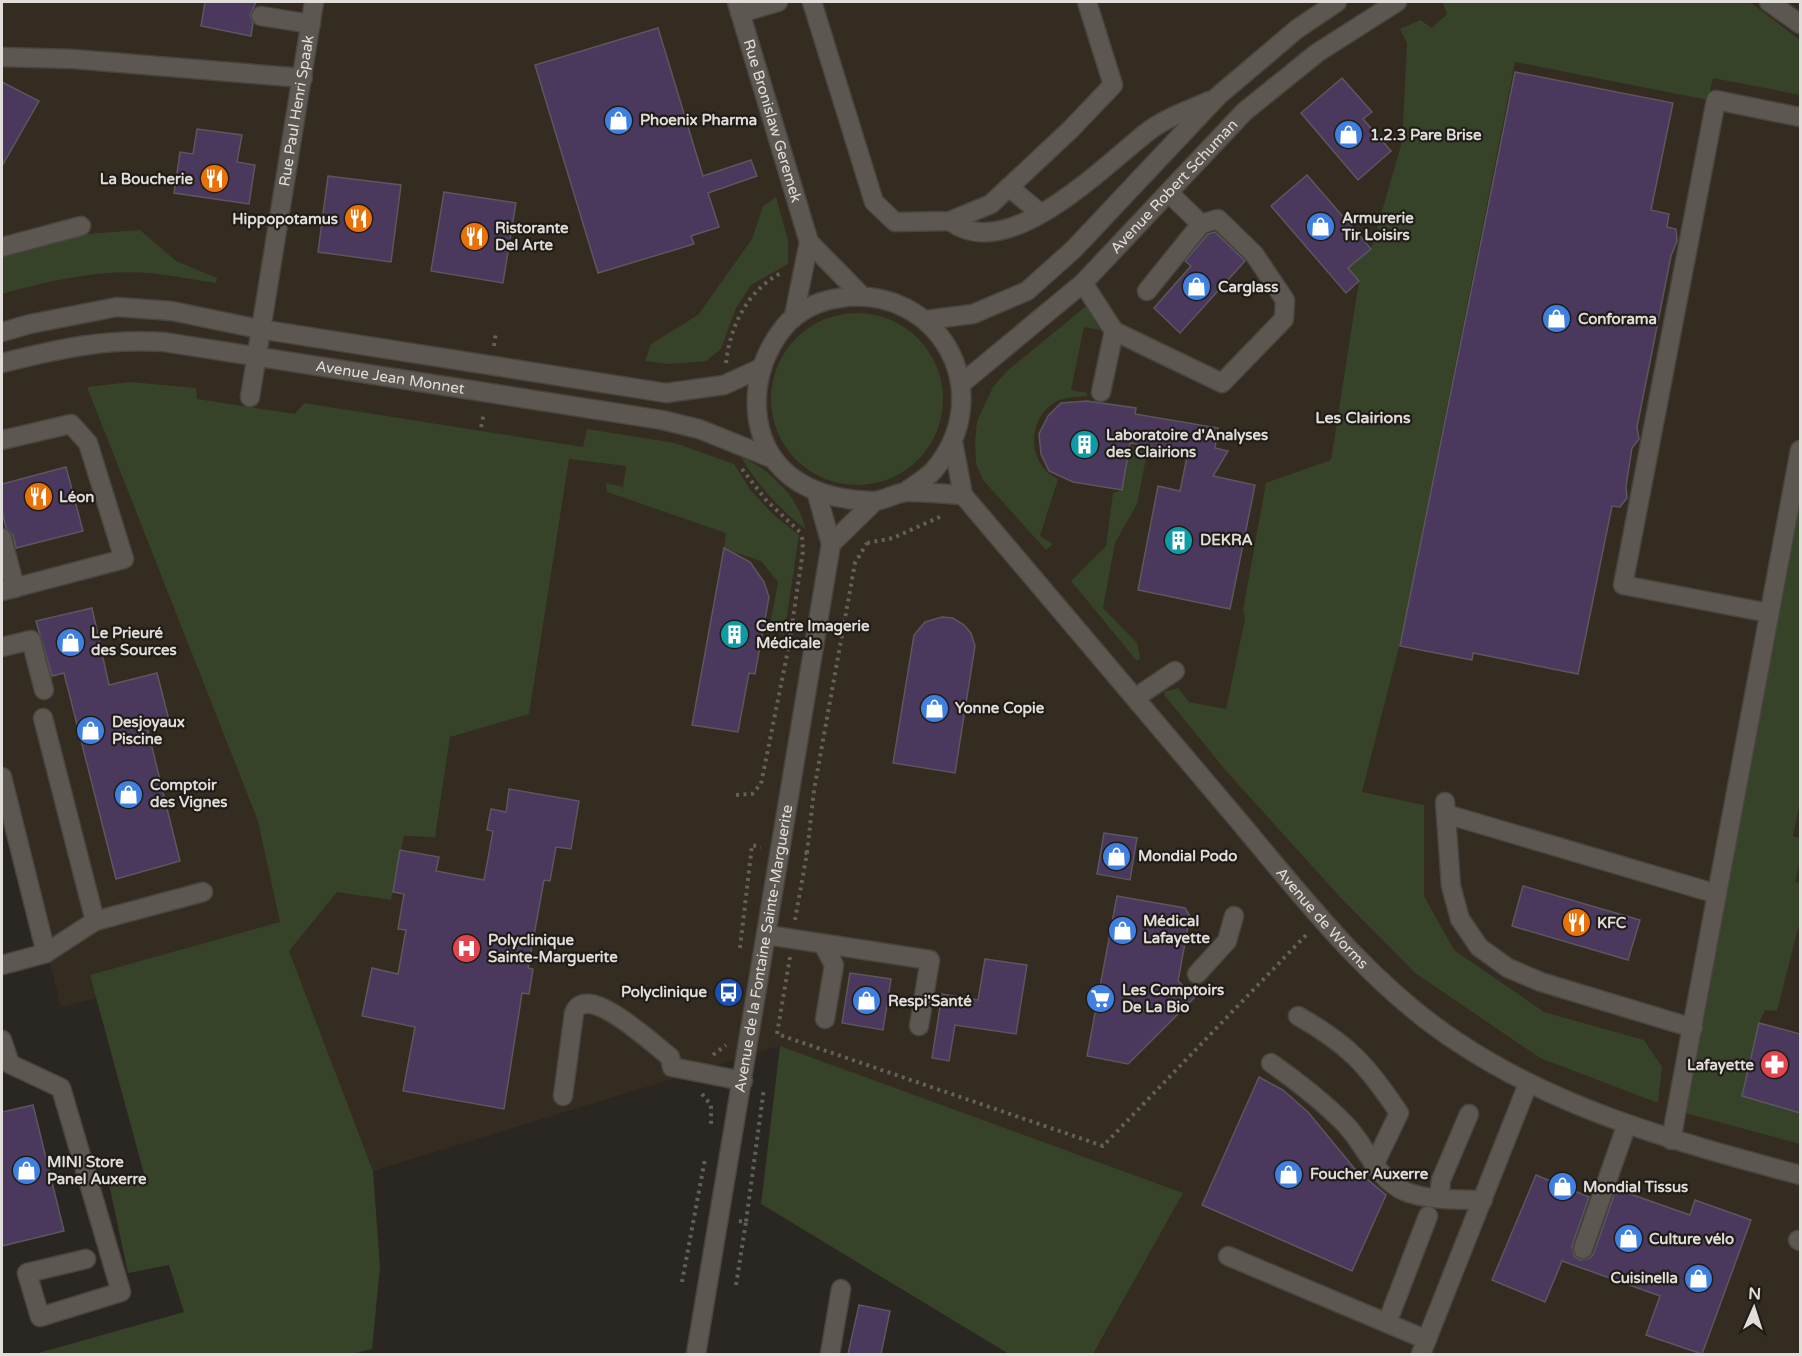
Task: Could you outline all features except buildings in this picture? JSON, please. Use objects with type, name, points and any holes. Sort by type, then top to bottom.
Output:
[{"type":"street","name":"Rue Paul Henri Spaak","points":[[250,397],[259,329],[314,2]]},
{"type":"street","points":[[738,7],[778,2]]},
{"type":"street","points":[[812,2],[874,202],[895,222],[950,221],[991,204],[1071,129],[1113,85],[1087,2]]},
{"type":"street","name":"Avenue Robert Schuman","points":[[926,321],[973,314],[1027,291],[1074,249],[1218,96],[1297,29],[1337,2]]},
{"type":"street","name":"Avenue Robert Schuman","points":[[961,384],[1083,283],[1244,112],[1317,53],[1397,2]]},
{"type":"street","points":[[1769,2],[1800,24]]},
{"type":"street","name":"Rue Bronislaw Geremek","points":[[738,7],[809,243],[861,295]]},
{"type":"street","points":[[261,16],[311,24]]},
{"type":"street","points":[[2,57],[303,78]]},
{"type":"street","points":[[950,221],[971,233],[1011,228],[1066,199],[1153,128],[1218,96]]},
{"type":"street","points":[[1769,613],[1623,585],[1716,100],[1800,117]]},
{"type":"street","points":[[1009,187],[1040,213]]},
{"type":"street","points":[[1168,193],[1201,224]]},
{"type":"street","points":[[1083,283],[1114,331],[1222,383],[1284,319],[1285,300],[1254,254],[1218,219],[1201,224],[1148,291]]},
{"type":"street","points":[[2,247],[81,226]]},
{"type":"street","name":"Rue Bronislaw Geremek","points":[[794,316],[809,243]]},
{"type":"street","points":[[906,492],[933,471],[953,442],[962,414],[961,384],[955,360],[943,339],[926,321],[903,306],[861,295],[826,300],[794,316],[773,340],[759,369],[755,400],[760,431],[774,459],[793,479],[817,494],[875,501],[906,492],[963,495]]},
{"type":"street","name":"Avenue Jean Monnet","points":[[2,332],[30,324],[117,307],[172,311],[259,329],[666,393],[724,385],[759,369]]},
{"type":"street","points":[[1101,393],[1114,331]]},
{"type":"street","name":"Avenue Jean Monnet","points":[[2,363],[93,343],[125,339],[255,355],[662,420],[699,429],[774,459]]},
{"type":"street","points":[[2,440],[71,424],[88,443],[124,559],[8,590],[2,538]]},
{"type":"street","name":"Avenue de Worms","points":[[953,442],[963,495],[1368,970],[1400,999],[1458,1043],[1528,1084],[1590,1112],[1671,1140],[1800,1175]]},
{"type":"street","points":[[1671,1140],[1800,450]]},
{"type":"street","name":"Avenue de la Fontaine Sainte-Marguerite","points":[[696,1354],[831,544],[817,494]]},
{"type":"street","points":[[831,544],[875,501]]},
{"type":"street","points":[[2,647],[31,640],[44,690]]},
{"type":"street","points":[[1135,698],[1175,671]]},
{"type":"street","points":[[43,718],[95,921]]},
{"type":"street","points":[[2,777],[8,830],[46,953]]},
{"type":"street","points":[[1693,1028],[1541,982],[1508,968],[1479,947],[1460,919],[1454,897],[1446,808],[1717,894]]},
{"type":"street","points":[[2,965],[46,953],[95,921],[203,892]]},
{"type":"street","points":[[1197,974],[1227,940],[1234,916]]},
{"type":"street","points":[[767,935],[930,960],[919,1026]]},
{"type":"street","points":[[823,944],[834,965],[825,1019]]},
{"type":"street","points":[[562,1096],[574,1013],[576,1006],[583,1002],[593,1002],[612,1013],[670,1057],[672,1067],[743,1081]]},
{"type":"street","points":[[1298,1016],[1334,1037],[1374,1075],[1399,1113],[1374,1166]]},
{"type":"street","points":[[2,1040],[10,1064],[61,1088],[121,1292],[40,1317],[27,1273],[86,1260]]},
{"type":"street","points":[[1271,1063],[1309,1090],[1348,1127],[1374,1166],[1403,1190],[1439,1198],[1483,1200]]},
{"type":"street","points":[[1228,1256],[1387,1323],[1424,1347],[1528,1084]]},
{"type":"street","points":[[1439,1198],[1441,1180],[1468,1114]]},
{"type":"street","points":[[1583,1249],[1627,1124]]},
{"type":"street","points":[[1387,1323],[1428,1216]]},
{"type":"street","points":[[830,1354],[841,1289]]},
{"type":"path","points":[[726,367],[728,343],[751,296],[770,278],[792,268]]},
{"type":"path","points":[[493,352],[496,331]]},
{"type":"path","points":[[481,427],[485,404]]},
{"type":"path","points":[[740,468],[766,501],[802,534],[808,536]]},
{"type":"path","points":[[861,544],[913,531],[933,522],[950,509]]},
{"type":"path","points":[[736,795],[752,794],[761,784],[789,645],[803,551],[802,534]]},
{"type":"path","points":[[867,543],[855,563],[813,790],[807,853],[798,889],[777,1034],[1103,1146],[1308,933]]},
{"type":"path","points":[[801,853],[807,853]]},
{"type":"path","points":[[736,1285],[765,1077]]},
{"type":"path","points":[[739,1221],[746,1222]]},
{"type":"shaded area","points":[[2,2],[1800,2],[1800,1354],[1093,1354],[1182,1193],[780,1046],[373,1171],[288,951],[61,1007],[2,775]]},
{"type":"green space","points":[[1750,2],[1800,40],[1800,95],[1713,78],[1708,100],[1515,62],[1401,639],[1362,792],[1424,805],[1424,896],[1454,950],[1544,1012],[1644,1040],[1662,1067],[1658,1103],[1540,1058],[1415,973],[1339,896],[1227,772],[1164,692],[1178,688],[1189,702],[1226,709],[1245,619],[1243,610],[1266,483],[1331,460],[1359,281],[1348,268],[1371,249],[1402,142],[1407,43],[1400,29],[1420,20],[1432,28],[1447,14],[1443,3]]},
{"type":"green space","points":[[776,197],[788,240],[788,264],[751,285],[736,308],[721,349],[706,361],[669,364],[645,361],[651,344],[698,315],[752,239],[763,206]]},
{"type":"green space","points":[[140,230],[176,261],[217,278],[216,283],[130,272],[92,274],[2,294],[2,253],[75,235]]},
{"type":"green space","points":[[1086,306],[1100,330],[1084,327],[1071,390],[1087,393],[1087,396],[1059,400],[1048,407],[1036,428],[1034,440],[1035,451],[1040,462],[1047,472],[1058,479],[1040,536],[1053,544],[1046,550],[983,480],[976,464],[977,421],[993,387],[1006,372]]},
{"type":"green space","points":[[857,313],[890,319],[905,327],[918,338],[929,351],[937,366],[943,399],[937,432],[929,447],[918,460],[905,471],[890,479],[857,485],[824,479],[809,471],[796,460],[785,447],[777,432],[771,399],[777,366],[785,351],[796,338],[809,327],[824,319]]},
{"type":"green space","points":[[130,382],[196,388],[197,399],[295,414],[304,403],[583,447],[587,429],[675,443],[734,464],[751,491],[775,516],[799,535],[784,635],[769,630],[778,582],[761,561],[724,549],[726,533],[607,492],[606,483],[623,487],[626,466],[569,459],[529,714],[450,737],[435,837],[404,836],[391,900],[337,892],[289,951],[373,1171],[380,1267],[372,1349],[352,1354],[35,1354],[184,1312],[169,1265],[128,1273],[109,1184],[144,1174],[90,975],[280,922],[258,821],[87,387]]},
{"type":"green space","points":[[1130,446],[1148,448],[1137,504],[1115,543],[1103,608],[1137,643],[1140,658],[1137,661],[1071,581],[1106,546],[1113,493],[1122,490]]},
{"type":"green space","points":[[741,457],[762,468],[782,486],[797,507],[805,529],[770,496]]},
{"type":"green space","points":[[1800,505],[1800,802],[1793,836],[1800,838],[1800,861],[1795,882],[1800,883],[1800,921],[1777,1011],[1765,1010],[1759,1023],[1742,1096],[1800,1112],[1800,1144],[1685,1113]]},
{"type":"green space","points":[[780,1046],[1183,1193],[1093,1354],[1009,1354],[761,1204]]},
{"type":"place","name":"Phoenix Pharma","points":[[619,120]]},
{"type":"place","name":"1.2.3 Pare Brise","points":[[1349,135]]},
{"type":"place","name":"La Boucherie","points":[[214,179]]},
{"type":"place","name":"Hippopotamus","points":[[359,219]]},
{"type":"place","name":"Armurerie Tir Loisirs","points":[[1321,227]]},
{"type":"place","name":"Ristorante Del Arte","points":[[474,237]]},
{"type":"place","name":"Carglass","points":[[1197,287]]},
{"type":"place","name":"Conforama","points":[[1557,319]]},
{"type":"place","name":"Laboratoire d'Analyses des Clairions","points":[[1085,444]]},
{"type":"place","name":"Léon","points":[[38,497]]},
{"type":"place","name":"DEKRA","points":[[1179,540]]},
{"type":"place","name":"Centre Imagerie Médicale","points":[[735,635]]},
{"type":"place","name":"Le Prieuré des Sources","points":[[70,642]]},
{"type":"place","name":"Yonne Copie","points":[[934,708]]},
{"type":"place","name":"Desjoyaux Piscine","points":[[91,731]]},
{"type":"place","name":"Comptoir des Vignes","points":[[129,794]]},
{"type":"place","name":"Mondial Podo","points":[[1117,856]]},
{"type":"place","name":"KFC","points":[[1576,923]]},
{"type":"place","name":"Médical Lafayette","points":[[1122,930]]},
{"type":"place","name":"Polyclinique Sainte-Marguerite","points":[[467,949]]},
{"type":"place","name":"Polyclinique","points":[[728,992]]},
{"type":"place","name":"Les Comptoirs De La Bio","points":[[1101,999]]},
{"type":"place","name":"Respi'Santé","points":[[867,1001]]},
{"type":"place","name":"Lafayette","points":[[1775,1065]]},
{"type":"place","name":"MINI Store Panel Auxerre","points":[[26,1171]]},
{"type":"place","name":"Foucher Auxerre","points":[[1289,1174]]},
{"type":"place","name":"Mondial Tissus","points":[[1562,1187]]},
{"type":"place","name":"Culture vélo","points":[[1628,1239]]},
{"type":"place","name":"Cuisinella","points":[[1699,1278]]},
{"type":"district","name":"Les Clairions","points":[[1363,418]]}]
